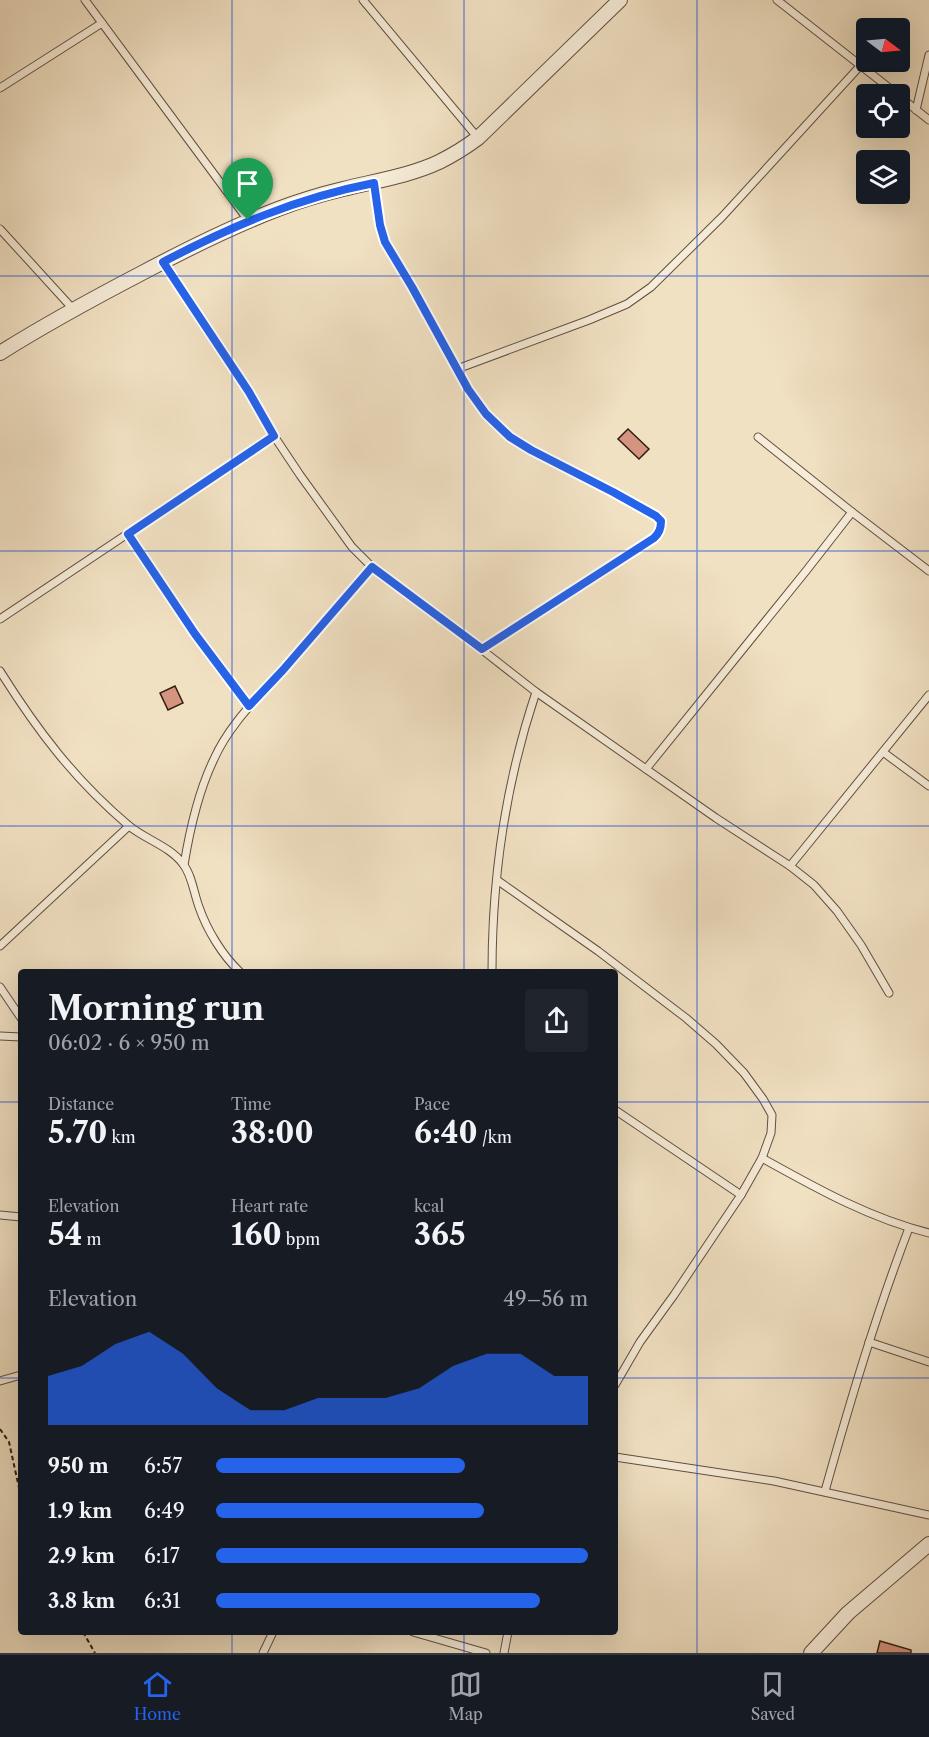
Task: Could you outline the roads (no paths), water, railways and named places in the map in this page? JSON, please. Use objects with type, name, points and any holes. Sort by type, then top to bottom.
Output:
[{"type":"street","points":[[0,353],[72,309],[248,220],[286,206],[343,189],[374,183],[438,162],[478,138],[620,0]]},
{"type":"street","points":[[811,1653],[848,1613],[929,1544]]},
{"type":"lane","points":[[85,0],[248,220]]},
{"type":"lane","points":[[363,0],[478,138]]},
{"type":"lane","points":[[777,0],[856,61]]},
{"type":"lane","points":[[0,88],[102,23]]},
{"type":"lane","points":[[916,110],[929,55]]},
{"type":"lane","points":[[457,369],[627,304],[651,287],[722,217],[856,70]]},
{"type":"lane","points":[[869,72],[884,84]]},
{"type":"lane","points":[[910,105],[929,120]]},
{"type":"lane","points":[[374,183],[385,242],[468,389],[486,414],[510,437],[531,450],[613,492],[661,521],[659,534],[654,538],[482,649]]},
{"type":"lane","points":[[0,229],[72,309]]},
{"type":"lane","points":[[163,262],[249,392],[274,436],[352,547],[372,567],[536,692],[716,818],[790,866],[814,885],[837,911],[861,945],[889,993]]},
{"type":"lane","points":[[0,619],[274,436]]},
{"type":"lane","points":[[758,437],[929,571]]},
{"type":"lane","points":[[646,769],[852,512]]},
{"type":"lane","points":[[128,534],[195,634],[249,706]]},
{"type":"lane","points":[[184,865],[194,811],[202,786],[227,735],[249,706],[372,567]]},
{"type":"lane","points":[[0,671],[52,748],[90,790],[129,826],[184,865],[208,928],[238,969]]},
{"type":"lane","points":[[492,969],[497,880],[504,824],[512,777],[536,692]]},
{"type":"lane","points":[[790,866],[929,695]]},
{"type":"lane","points":[[883,752],[929,786]]},
{"type":"lane","points":[[0,946],[129,826]]},
{"type":"lane","points":[[497,880],[598,951],[686,1018],[744,1073],[772,1115],[771,1133],[762,1158],[741,1195],[640,1342],[618,1380]]},
{"type":"lane","points":[[0,987],[18,1014]]},
{"type":"lane","points":[[0,1036],[18,1037]]},
{"type":"lane","points":[[618,1112],[741,1195]]},
{"type":"lane","points":[[762,1158],[855,1208],[929,1233]]},
{"type":"lane","points":[[0,1215],[18,1217]]},
{"type":"lane","points":[[825,1491],[869,1342],[909,1228]]},
{"type":"lane","points":[[869,1342],[929,1362]]},
{"type":"lane","points":[[0,1381],[18,1376]]},
{"type":"lane","points":[[618,1457],[774,1481],[929,1515]]},
{"type":"lane","points":[[263,1653],[272,1635]]},
{"type":"lane","points":[[423,1635],[486,1653]]},
{"type":"lane","points":[[504,1653],[507,1635]]}]
